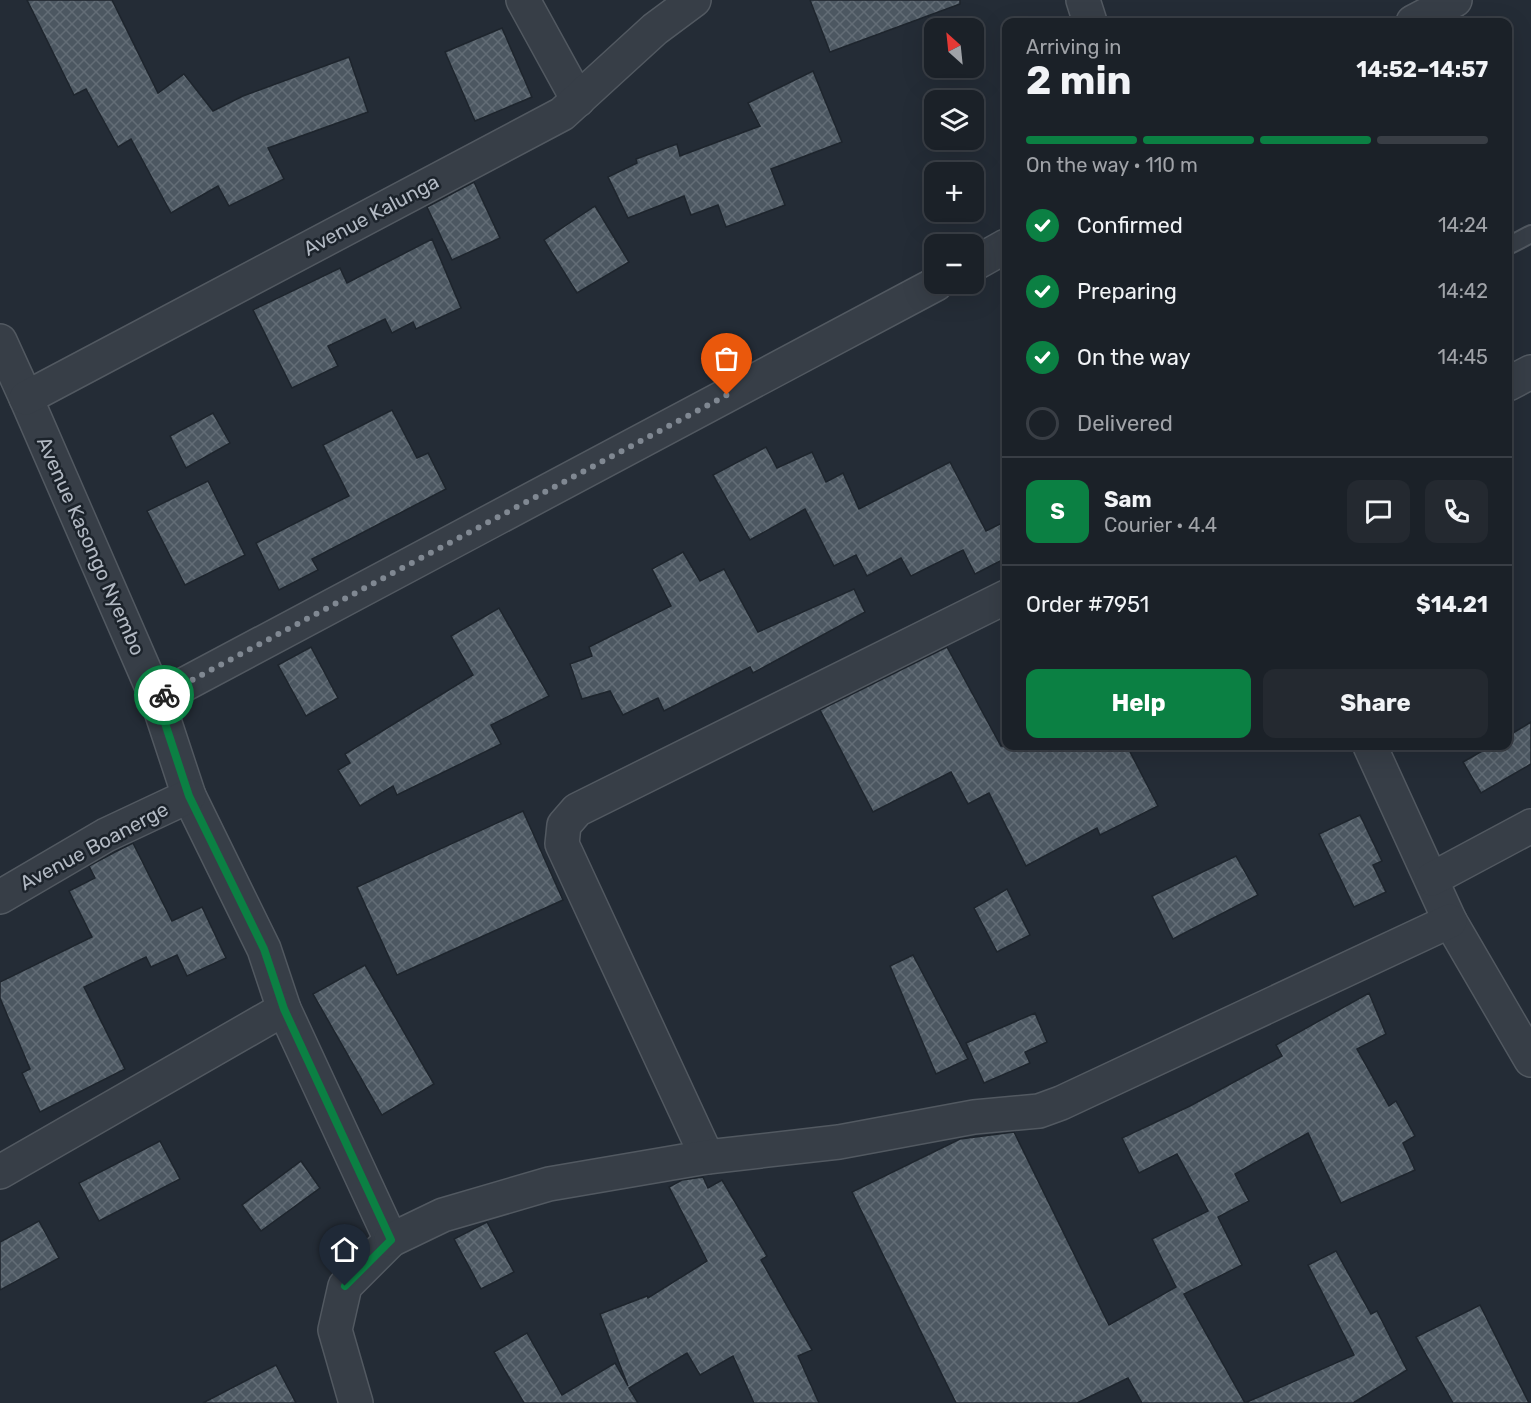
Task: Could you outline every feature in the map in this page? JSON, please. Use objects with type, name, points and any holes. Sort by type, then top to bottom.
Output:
[{"type":"street","points":[[523,0],[578,100]]},
{"type":"street","name":"Avenue Kalunga","points":[[26,398],[562,114],[656,29],[694,0]]},
{"type":"street","points":[[1083,0],[1089,18]]},
{"type":"street","points":[[1421,18],[1455,0]]},
{"type":"street","points":[[984,258],[1002,248]]},
{"type":"street","points":[[157,699],[924,290]]},
{"type":"street","name":"Avenue Kasongo Nyembo","points":[[0,341],[157,699],[189,796],[264,949],[284,1009],[391,1240]]},
{"type":"street","points":[[1512,382],[1531,372]]},
{"type":"street","points":[[707,1156],[562,844],[564,825],[577,810],[1002,599]]},
{"type":"street","points":[[1372,750],[1450,921],[1531,1060]]},
{"type":"street","name":"Avenue Boanerge","points":[[0,897],[106,835],[189,796]]},
{"type":"street","points":[[1432,879],[1531,826]]},
{"type":"street","points":[[356,1403],[335,1330],[345,1286],[391,1240],[443,1215],[549,1184],[707,1156],[839,1142],[974,1117],[1039,1111],[1061,1103],[1450,921]]},
{"type":"street","points":[[0,1172],[284,1009]]},
{"type":"lane","points":[[1512,244],[1531,234]]},
{"type":"building","points":[[27,0],[112,0],[158,93],[184,74],[213,111],[243,96],[349,57],[368,112],[268,148],[284,179],[229,206],[218,186],[171,213],[131,139],[118,147],[86,89],[74,95]]},
{"type":"building","points":[[810,0],[960,0],[960,4],[830,52]]},
{"type":"building","points":[[502,28],[532,97],[475,121],[445,52]]},
{"type":"building","points":[[813,71],[842,142],[771,169],[785,205],[726,227],[718,205],[691,215],[684,196],[628,218],[608,177],[637,163],[636,159],[677,144],[680,156],[760,126],[748,103]]},
{"type":"building","points":[[474,182],[500,238],[452,260],[427,207]]},
{"type":"building","points":[[595,206],[629,262],[577,293],[544,240]]},
{"type":"building","points":[[432,239],[461,308],[416,329],[413,322],[392,333],[385,319],[328,346],[338,366],[292,388],[253,310],[340,268],[347,283]]},
{"type":"building","points":[[392,410],[417,458],[428,453],[446,489],[312,559],[318,570],[279,590],[256,543],[349,496],[323,445]]},
{"type":"building","points":[[213,413],[230,443],[186,468],[170,436]]},
{"type":"building","points":[[766,447],[777,468],[812,452],[826,482],[843,473],[859,509],[950,462],[986,531],[1002,523],[1002,560],[975,574],[963,550],[911,576],[901,558],[867,576],[856,555],[834,566],[805,509],[750,540],[713,475]]},
{"type":"building","points":[[208,481],[245,555],[185,585],[147,511]]},
{"type":"building","points":[[683,552],[700,581],[724,569],[758,632],[854,589],[865,612],[753,673],[750,667],[664,711],[658,698],[623,715],[610,691],[582,699],[570,664],[592,656],[589,647],[671,606],[652,569]]},
{"type":"building","points":[[499,608],[549,696],[491,725],[501,744],[397,795],[393,786],[360,806],[338,770],[350,763],[345,754],[473,675],[451,636]]},
{"type":"building","points":[[311,647],[338,698],[306,716],[278,665]]},
{"type":"building","points":[[947,647],[1002,746],[1002,750],[1129,750],[1158,806],[1100,835],[1097,828],[1026,866],[989,793],[968,804],[951,772],[873,812],[820,710]]},
{"type":"building","points":[[1531,722],[1531,764],[1481,793],[1463,762],[1484,750],[1512,750],[1512,734]]},
{"type":"building","points":[[523,811],[563,900],[397,975],[357,887]]},
{"type":"building","points":[[1360,815],[1382,861],[1373,865],[1386,892],[1354,907],[1319,834]]},
{"type":"building","points":[[133,843],[172,921],[202,907],[226,958],[187,976],[177,955],[151,967],[146,957],[84,987],[125,1069],[40,1112],[22,1073],[30,1069],[0,998],[0,982],[92,937],[69,891],[95,878],[89,866]]},
{"type":"building","points":[[1236,856],[1258,895],[1173,939],[1152,896]]},
{"type":"building","points":[[1007,889],[1030,935],[997,952],[974,908]]},
{"type":"building","points":[[913,955],[968,1059],[936,1074],[890,966]]},
{"type":"building","points":[[365,965],[434,1084],[382,1115],[313,994]]},
{"type":"building","points":[[1369,993],[1386,1034],[1357,1049],[1389,1106],[1396,1101],[1415,1136],[1403,1143],[1415,1170],[1341,1203],[1308,1133],[1235,1174],[1249,1201],[1218,1217],[1242,1265],[1184,1294],[1245,1403],[1142,1403],[1128,1378],[1077,1403],[956,1403],[852,1192],[960,1139],[1014,1132],[1109,1325],[1176,1287],[1152,1239],[1208,1211],[1177,1154],[1139,1173],[1122,1138],[1190,1106],[1282,1056],[1276,1045]]},
{"type":"building","points":[[1035,1013],[1047,1042],[1025,1052],[1030,1063],[984,1083],[966,1043]]},
{"type":"building","points":[[160,1141],[180,1179],[99,1221],[79,1183]]},
{"type":"building","points":[[301,1161],[320,1188],[261,1231],[242,1205]]},
{"type":"building","points":[[703,1177],[708,1188],[722,1180],[767,1256],[761,1260],[812,1350],[798,1356],[819,1403],[754,1403],[733,1356],[700,1375],[687,1353],[629,1388],[638,1403],[524,1403],[494,1352],[527,1333],[562,1395],[615,1363],[628,1386],[600,1314],[647,1296],[648,1298],[707,1261],[669,1187],[682,1180]]},
{"type":"building","points":[[39,1221],[59,1258],[0,1290],[0,1242]]},
{"type":"building","points":[[487,1222],[514,1272],[481,1289],[454,1239]]},
{"type":"building","points":[[1336,1251],[1371,1314],[1377,1311],[1407,1370],[1353,1403],[1245,1403],[1354,1355],[1308,1265]]},
{"type":"building","points":[[1480,1305],[1529,1403],[1453,1403],[1416,1337]]},
{"type":"building","points":[[276,1365],[296,1403],[203,1403]]},
{"type":"way so far","points":[[164,695],[727,395]]},
{"type":"route","points":[[164,695],[157,699],[189,796],[264,949],[284,1009],[391,1240],[345,1286]]}]
